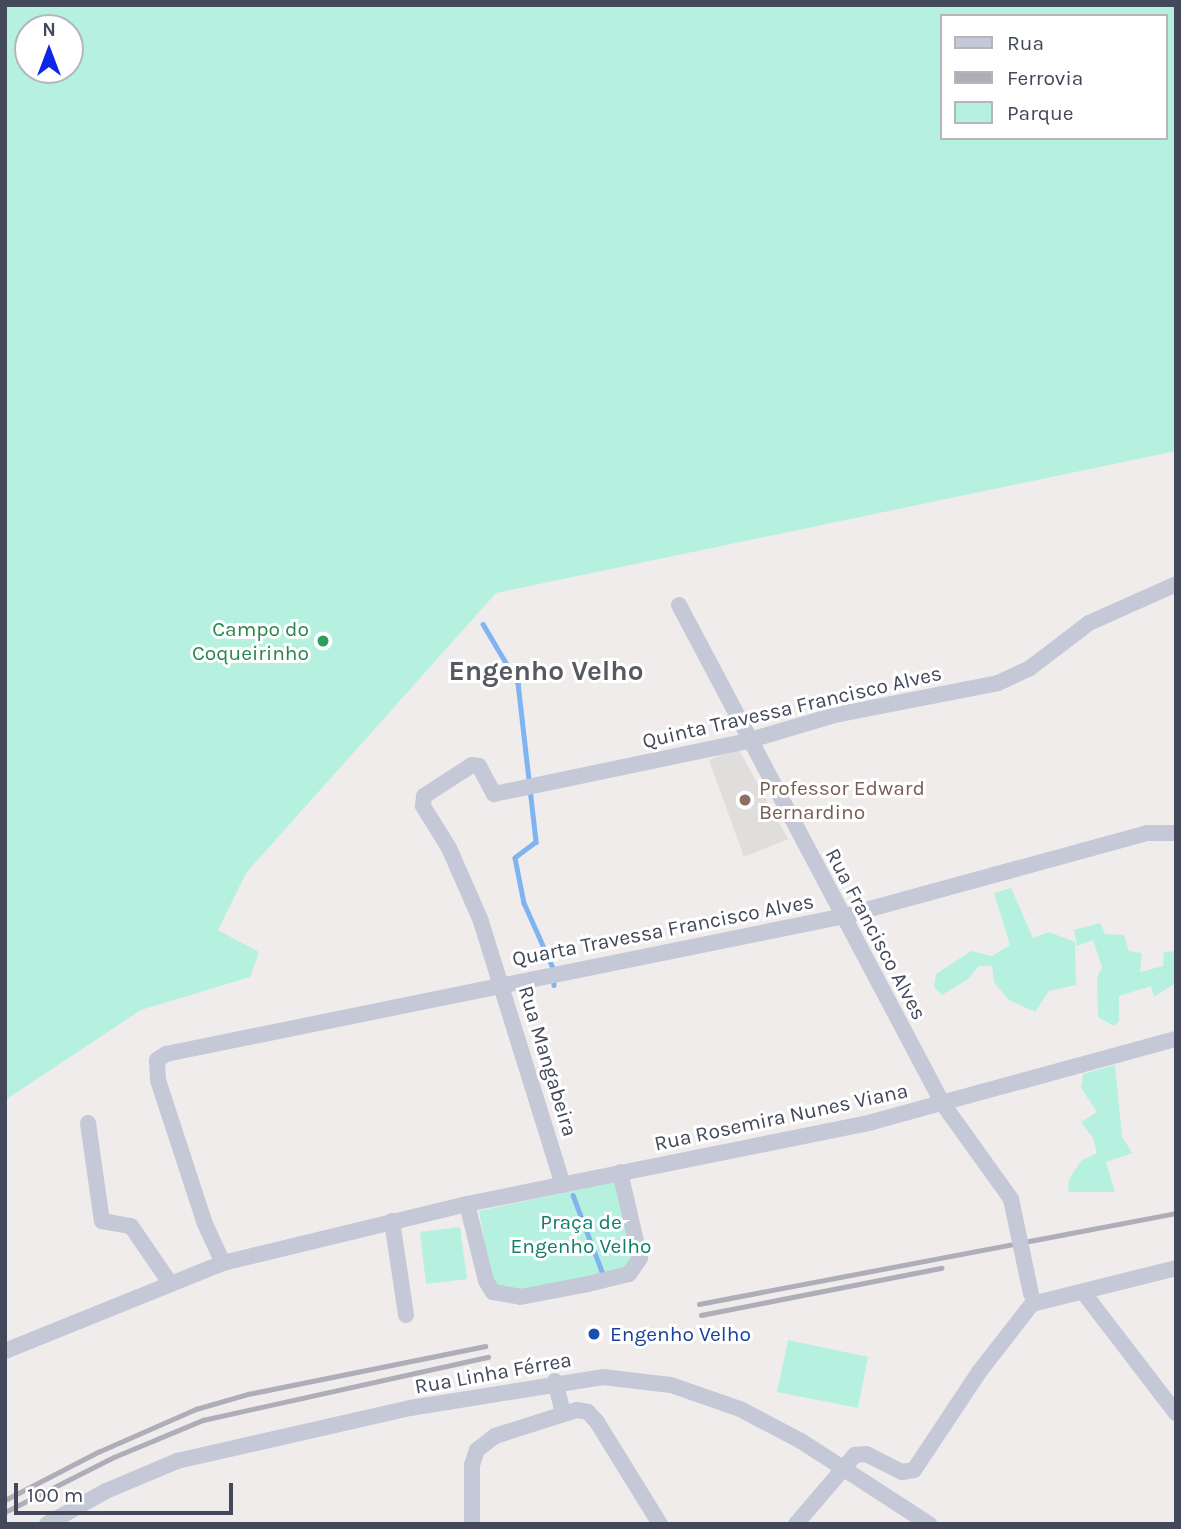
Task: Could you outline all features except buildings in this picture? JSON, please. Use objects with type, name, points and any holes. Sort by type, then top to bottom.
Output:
[{"type":"street","name":"Quinta Travessa Francisco Alves","points":[[423,799],[476,764],[491,792],[522,788],[747,741],[835,715],[1016,678],[1089,623],[1176,584]]},
{"type":"street","name":"Rua Francisco Alves","points":[[679,605],[747,741],[844,916],[943,1104],[1011,1199],[1031,1299]]},
{"type":"street","name":"Rua Mangabeira","points":[[423,799],[466,884],[503,983],[564,1185]]},
{"type":"street","name":"Quarta Travessa Francisco Alves","points":[[223,1263],[191,1185],[159,1080],[157,1060],[265,1032],[844,916],[1147,833],[1176,833]]},
{"type":"street","name":"Rua Rosemira Nunes Viana","points":[[5,1351],[223,1263],[392,1221],[620,1172],[833,1131],[943,1104],[1176,1039]]},
{"type":"street","points":[[88,1124],[102,1221],[131,1226],[170,1283]]},
{"type":"street","points":[[467,1205],[486,1281],[493,1292],[520,1297],[588,1284],[629,1274],[640,1258],[620,1172]]},
{"type":"street","points":[[392,1221],[406,1315]]},
{"type":"street","points":[[796,1524],[840,1468],[859,1453],[911,1473],[1031,1299],[1083,1292],[1176,1268]]},
{"type":"street","points":[[1083,1292],[1176,1413]]},
{"type":"street","name":"Rua Linha Férrea","points":[[47,1524],[106,1491],[177,1461],[410,1408],[555,1381],[603,1377],[683,1388],[775,1426],[929,1524]]},
{"type":"street","points":[[555,1381],[563,1413]]},
{"type":"street","points":[[472,1524],[472,1465],[477,1450],[495,1436],[563,1413],[588,1412],[660,1524]]},
{"type":"shaded area","name":"Professor Edward Bernardino","points":[[738,748],[788,839],[744,857],[709,760]]},
{"type":"green space","points":[[5,5],[1176,5],[1176,451],[496,593],[246,873],[218,930],[259,952],[250,977],[141,1010],[5,1100]]},
{"type":"green space","points":[[1011,888],[1033,938],[1049,932],[1075,942],[1076,985],[1049,991],[1035,1012],[1009,1000],[994,982],[992,966],[979,966],[968,979],[942,995],[934,987],[936,974],[971,951],[992,956],[1010,945],[994,893]]},
{"type":"green space","points":[[1100,923],[1105,934],[1124,935],[1129,951],[1142,953],[1140,972],[1163,966],[1164,952],[1176,951],[1174,984],[1154,997],[1151,986],[1119,996],[1119,1021],[1114,1026],[1098,1017],[1097,977],[1102,967],[1093,940],[1077,946],[1074,930]]},
{"type":"green space","points":[[1115,1065],[1122,1136],[1132,1153],[1106,1162],[1115,1192],[1068,1192],[1069,1179],[1081,1161],[1097,1153],[1093,1138],[1081,1122],[1097,1112],[1081,1088],[1083,1074]]},
{"type":"green space","name":"Praça de Engenho Velho","points":[[619,1181],[636,1258],[632,1268],[501,1294],[492,1285],[479,1211]]},
{"type":"green space","points":[[460,1227],[467,1279],[426,1284],[420,1232]]},
{"type":"green space","points":[[788,1340],[868,1357],[858,1408],[777,1392]]},
{"type":"waterway","points":[[483,624],[518,683],[536,842],[515,858],[524,903],[554,970],[554,985]]},
{"type":"waterway","points":[[573,1195],[603,1274]]},
{"type":"railway","points":[[699,1304],[1176,1213]]},
{"type":"railway","points":[[701,1315],[941,1268]]},
{"type":"railway","points":[[5,1500],[98,1452],[196,1409],[248,1394],[485,1346]]},
{"type":"railway","points":[[5,1512],[114,1457],[203,1420],[488,1357]]},
{"type":"place","name":"Campo do Coqueirinho","points":[[323,641]]},
{"type":"place","name":"Professor Edward Bernardino","points":[[745,800]]},
{"type":"place","name":"Engenho Velho","points":[[594,1334]]},
{"type":"district","name":"Engenho Velho","points":[[546,671]]}]
